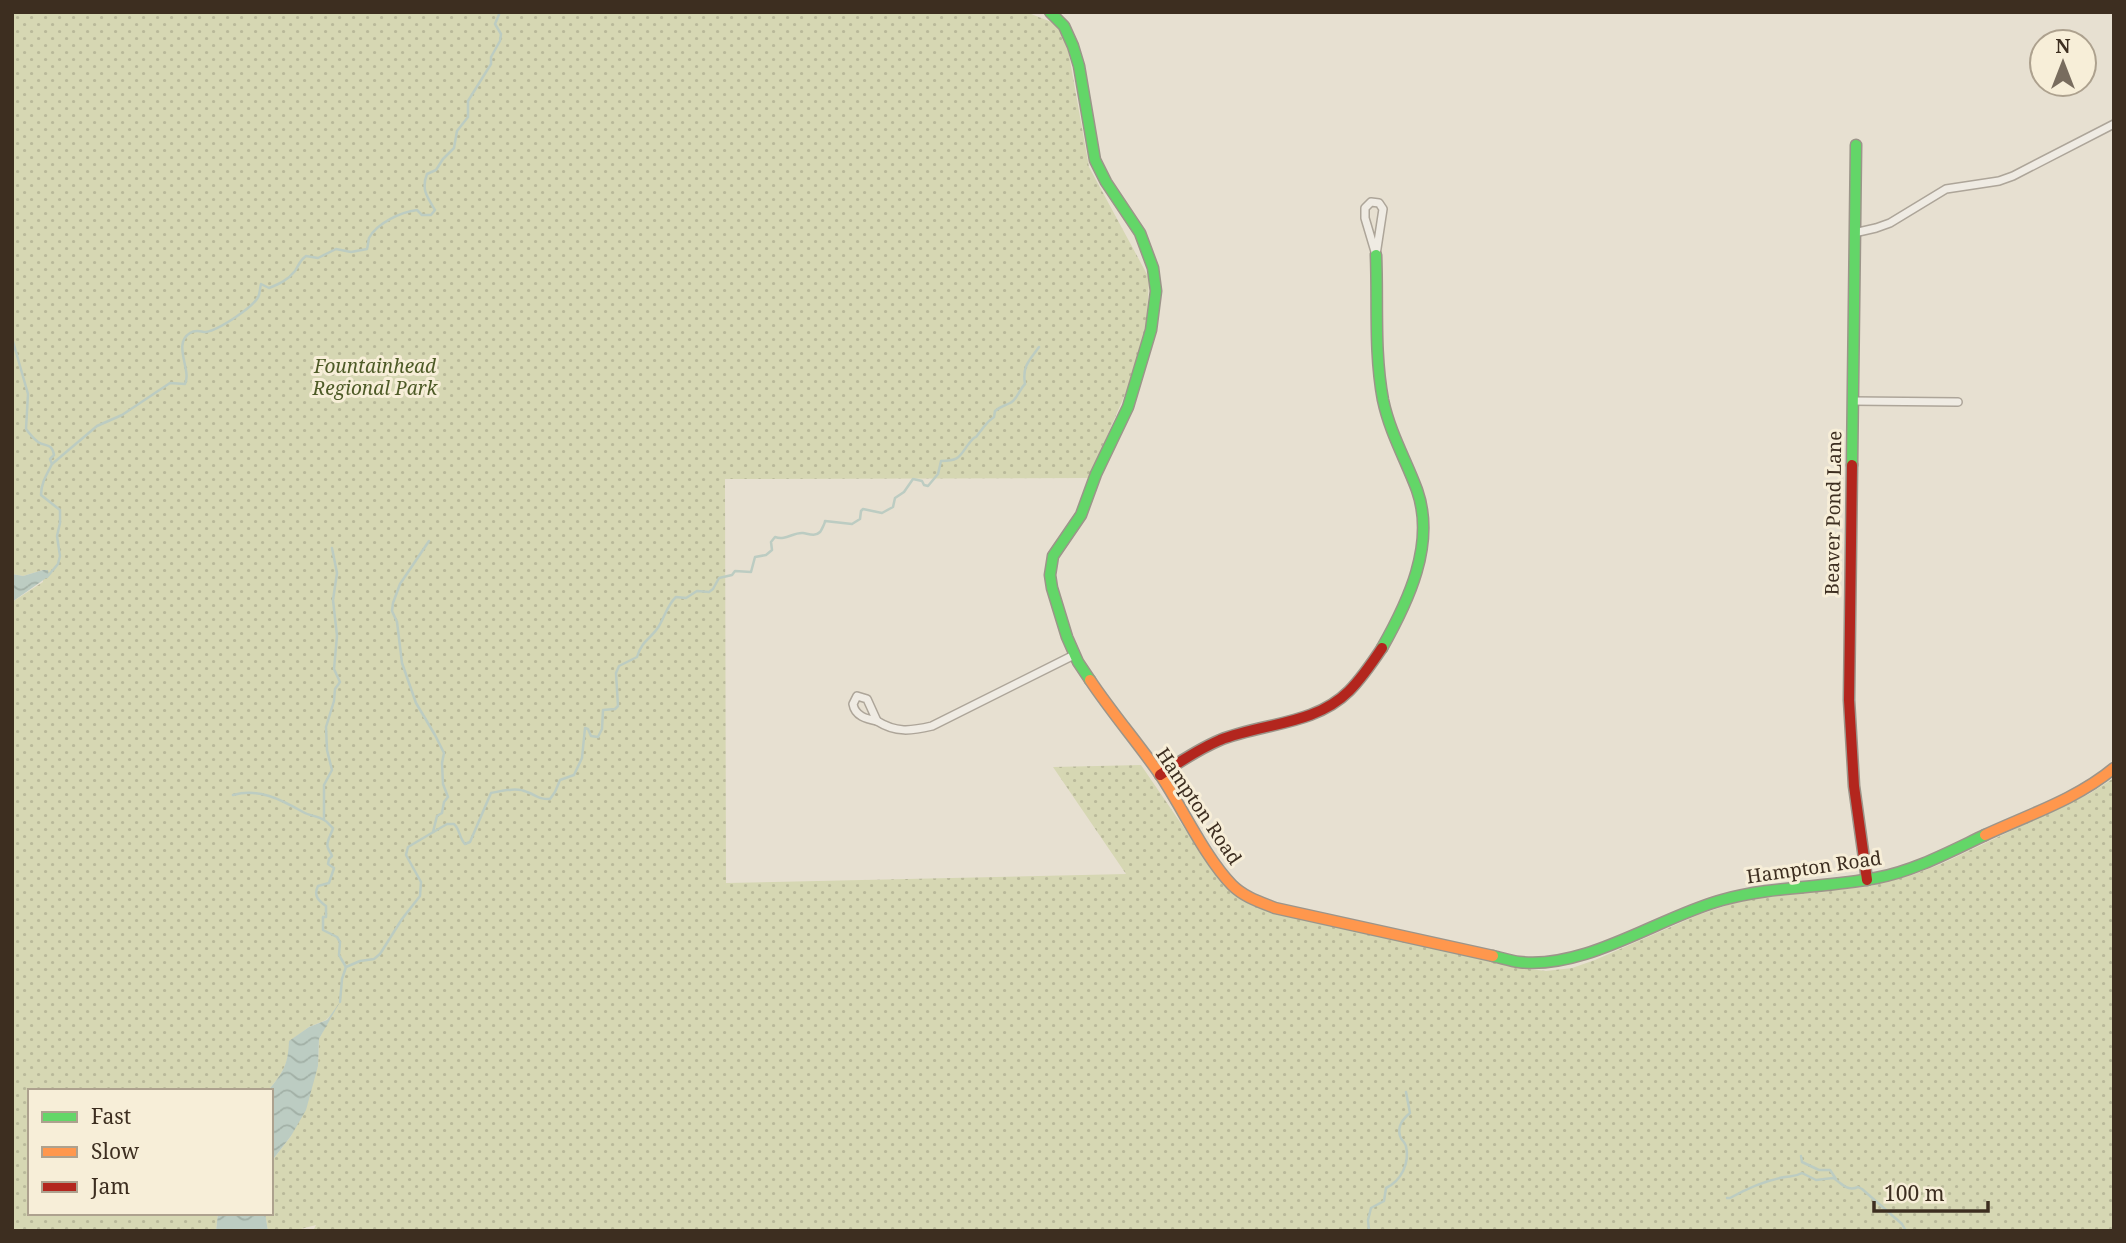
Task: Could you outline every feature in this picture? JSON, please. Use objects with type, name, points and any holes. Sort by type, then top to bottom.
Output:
[{"type":"street","name":"Hampton Road","points":[[1050,12],[1063,26],[1073,46],[1079,66],[1095,160],[1106,182],[1140,233],[1153,268],[1156,290],[1151,330],[1128,407],[1096,474],[1081,515],[1053,556],[1050,575],[1052,588],[1074,655],[1110,710],[1160,775],[1233,886],[1252,899],[1275,908],[1520,962],[1545,963],[1571,957],[1691,910],[1741,894],[1775,888],[1867,880],[1898,873],[1924,864],[2077,793],[2114,768]]},
{"type":"street","points":[[1854,233],[1890,223],[1946,189],[2013,176],[2114,124]]},
{"type":"street","name":"Beaver Pond Lane","points":[[1856,145],[1850,744],[1867,880]]},
{"type":"street","points":[[1160,775],[1215,742],[1306,717],[1330,707],[1343,698],[1364,675],[1399,615],[1421,557],[1425,523],[1420,497],[1391,429],[1382,390],[1378,355],[1376,255],[1383,209],[1382,205],[1376,202],[1367,205],[1364,211],[1376,255]]},
{"type":"street","points":[[1852,401],[1958,402]]},
{"type":"street","points":[[877,721],[889,728],[903,731],[932,726],[1074,655]]},
{"type":"green space","name":"Fountainhead Regional Park","points":[[12,12],[1026,12],[1064,27],[1089,167],[1149,278],[1147,319],[1132,378],[1089,478],[725,479],[726,883],[1126,874],[1053,767],[1141,765],[1219,879],[1236,896],[1253,906],[1520,968],[1546,971],[1572,968],[1595,960],[1698,915],[1734,903],[1780,894],[1866,887],[1912,875],[2089,794],[2114,778],[2114,1231],[313,1231],[316,1225],[293,1231],[268,1231],[265,1215],[273,1215],[273,1159],[291,1136],[318,1066],[319,1039],[331,1015],[290,1041],[284,1068],[270,1089],[28,1089],[28,1215],[218,1215],[216,1231],[12,1231],[12,602],[43,582],[43,570],[23,576],[12,574]]},
{"type":"water","points":[[48,570],[49,576],[12,602],[12,574],[23,576]]},
{"type":"water","points":[[340,1002],[319,1039],[318,1066],[306,1110],[273,1159],[273,1089],[270,1089],[284,1068],[289,1041],[309,1027],[327,1020]]},
{"type":"water","points":[[218,1215],[265,1215],[268,1231],[216,1231]]},
{"type":"waterway","points":[[52,464],[97,426],[122,415],[170,383],[185,384],[182,350],[185,338],[194,331],[206,332],[236,317],[256,300],[261,284],[269,288],[283,281],[306,256],[318,258],[336,249],[351,252],[367,249],[369,238],[383,223],[404,213],[417,210],[422,215],[431,215],[435,210],[427,197],[425,179],[454,148],[457,131],[468,117],[468,101],[491,64],[491,57],[500,41],[501,34],[495,24],[500,12]]},
{"type":"waterway","points":[[12,338],[28,394],[26,429],[38,442],[50,447],[54,455],[50,459],[52,464],[43,483],[41,495],[60,510],[57,536],[60,556],[58,564],[47,577]]},
{"type":"waterway","points":[[340,1002],[346,967],[374,959],[380,954],[420,896],[421,882],[406,855],[408,847],[447,824],[456,826],[465,844],[470,842],[491,793],[519,790],[550,799],[560,780],[574,775],[582,758],[585,728],[591,736],[598,737],[602,729],[603,710],[615,709],[618,706],[616,673],[619,666],[637,657],[676,597],[686,598],[697,591],[709,592],[719,578],[732,575],[735,571],[751,572],[755,557],[766,555],[772,550],[771,542],[775,537],[783,538],[799,533],[816,534],[821,531],[825,521],[852,524],[860,519],[863,509],[882,513],[893,507],[895,498],[904,492],[913,479],[928,486],[938,474],[941,461],[953,460],[959,456],[994,417],[995,411],[1014,400],[1025,384],[1027,364],[1039,347]]},
{"type":"waterway","points":[[429,541],[400,584],[392,611],[397,622],[402,663],[416,703],[444,753],[443,784],[448,797],[442,813],[437,816],[433,832]]},
{"type":"waterway","points":[[324,819],[324,785],[332,770],[327,750],[326,727],[335,689],[340,682],[334,669],[337,636],[333,600],[337,573],[332,548]]},
{"type":"waterway","points":[[233,795],[252,793],[269,796],[322,819],[333,828],[327,846],[332,856],[328,864],[334,868],[329,883],[318,886],[316,895],[326,906],[323,930],[337,937],[340,942],[339,955],[346,967]]},
{"type":"waterway","points":[[1369,1231],[1371,1208],[1384,1201],[1386,1188],[1400,1176],[1407,1159],[1406,1146],[1399,1132],[1401,1123],[1410,1113],[1406,1092]]},
{"type":"waterway","points":[[1801,1156],[1802,1162],[1819,1170],[1830,1170],[1836,1179]]},
{"type":"waterway","points":[[1727,1198],[1778,1178],[1802,1173],[1816,1180],[1833,1178],[1848,1188],[1862,1189],[1902,1224],[1906,1231]]},
{"type":"traffic: fast","points":[[1050,12],[1064,26],[1073,46],[1079,66],[1095,160],[1106,182],[1140,233],[1153,268],[1156,291],[1151,330],[1128,407],[1096,474],[1081,515],[1053,556],[1050,575],[1052,588],[1067,637],[1090,680]]},
{"type":"traffic: fast","points":[[1852,465],[1856,145]]},
{"type":"traffic: fast","points":[[1376,255],[1377,346],[1383,400],[1417,490],[1423,531],[1421,552],[1410,592],[1382,648]]},
{"type":"traffic: fast","points":[[1493,956],[1519,962],[1570,958],[1722,900],[1760,892],[1890,875],[1985,835]]},
{"type":"traffic: slow","points":[[1090,680],[1161,776],[1222,874],[1242,893],[1275,908],[1493,956]]},
{"type":"traffic: slow","points":[[1985,835],[2068,798],[2114,768]]},
{"type":"traffic: jam","points":[[1852,465],[1849,700],[1854,786],[1867,880]]},
{"type":"traffic: jam","points":[[1160,775],[1220,740],[1321,711],[1349,691],[1382,648]]}]
